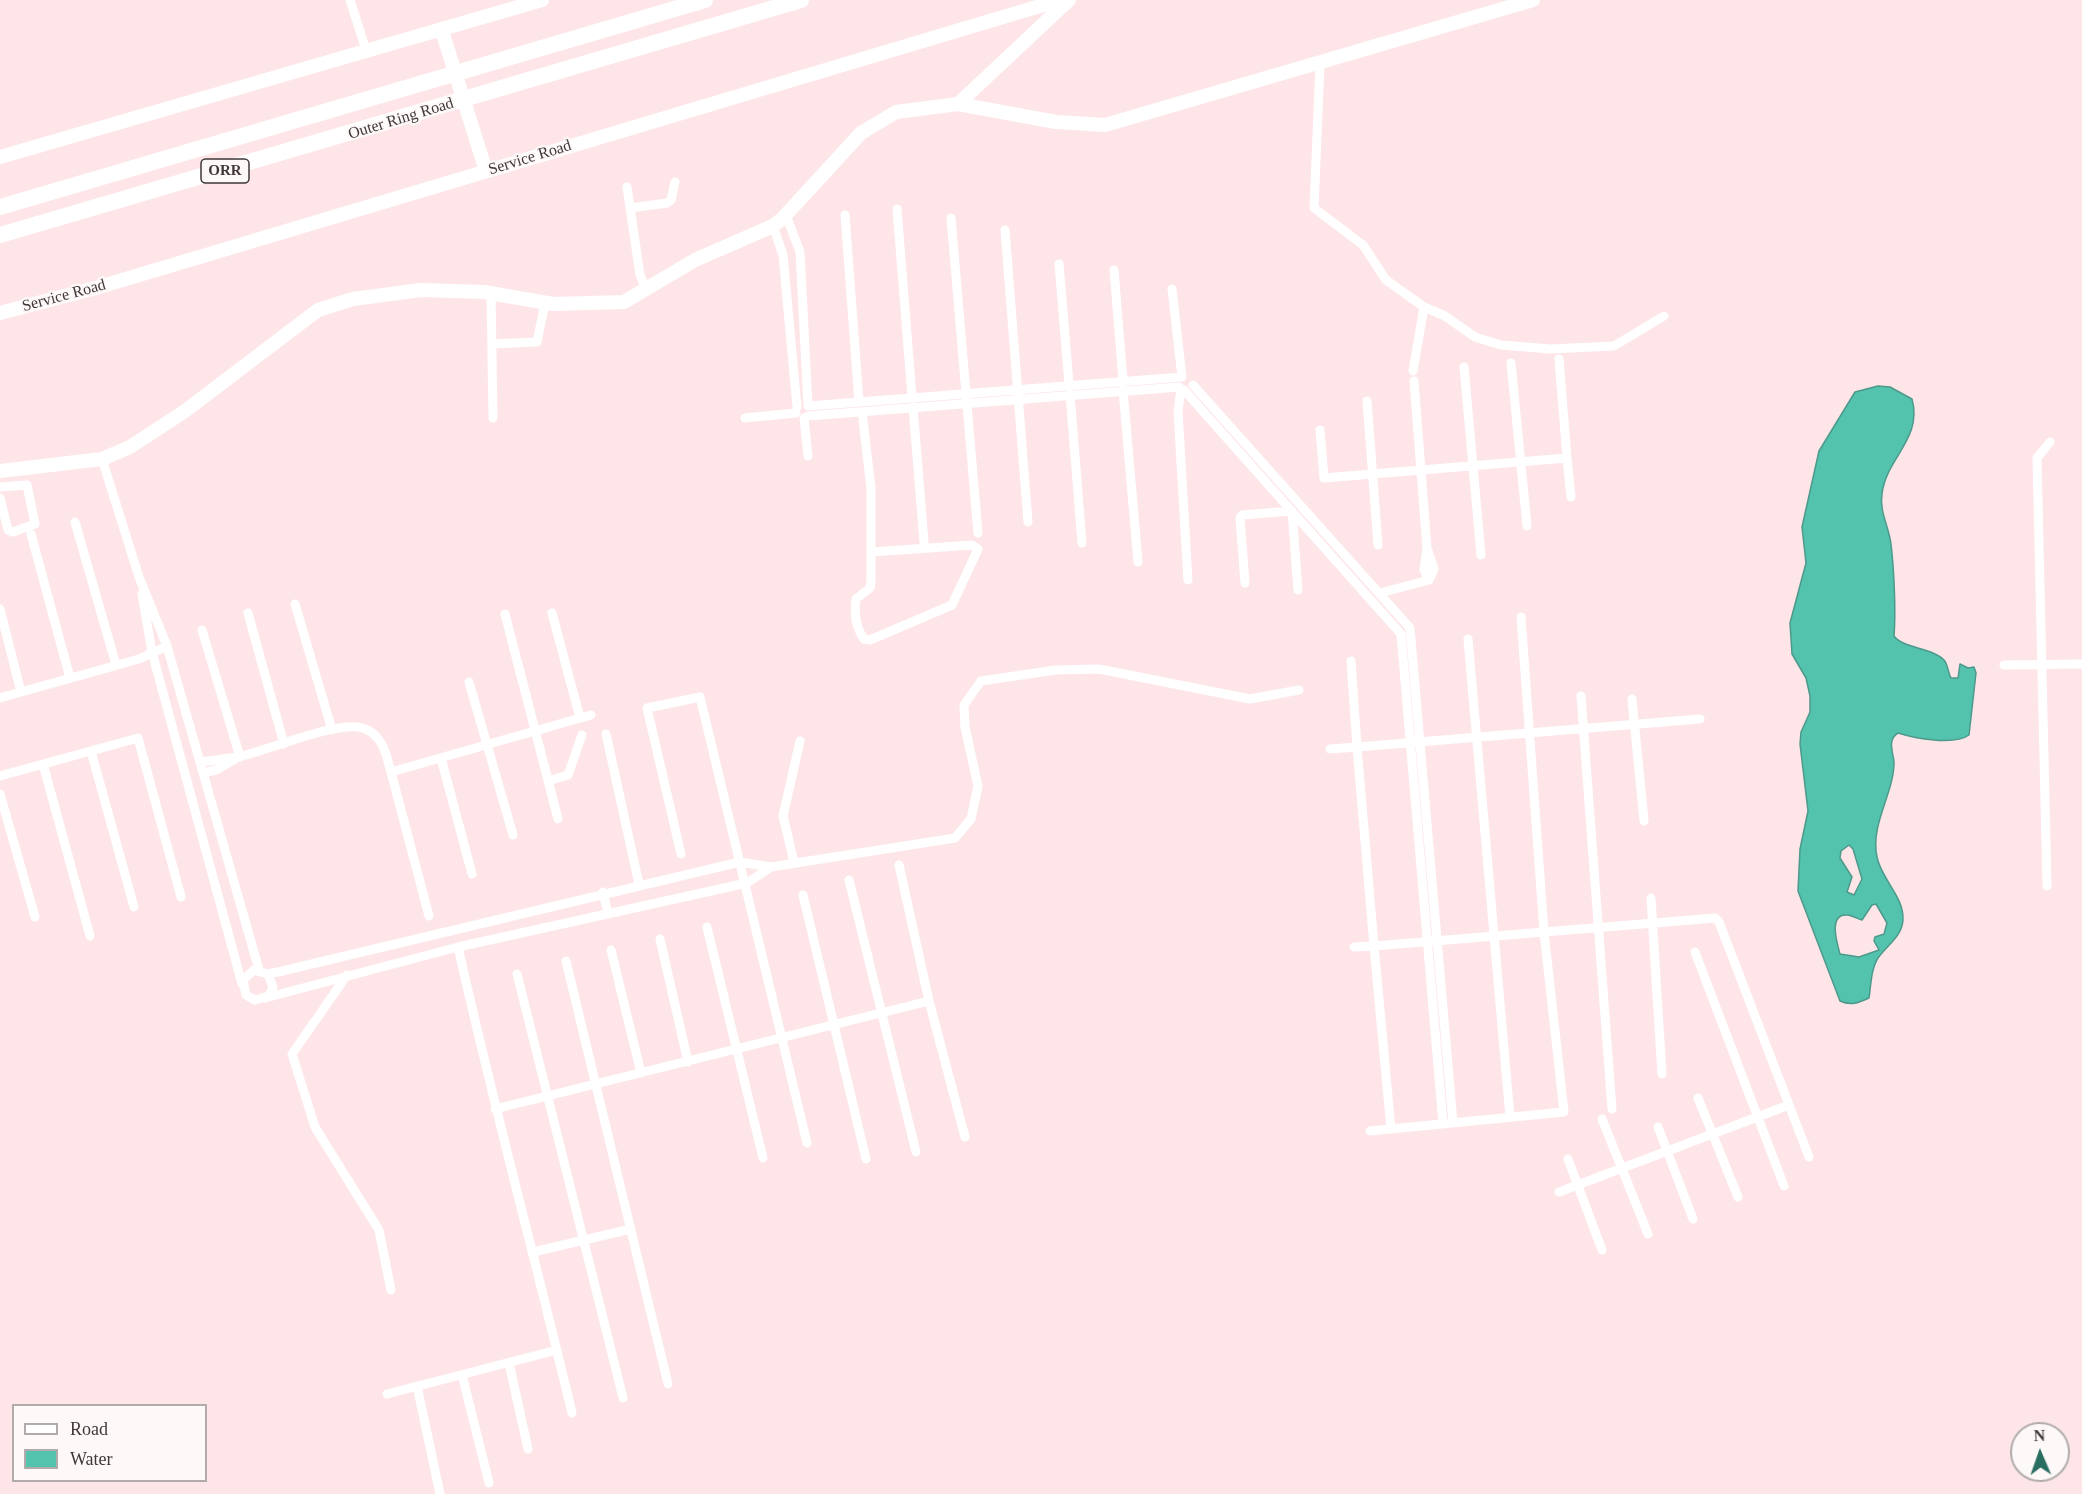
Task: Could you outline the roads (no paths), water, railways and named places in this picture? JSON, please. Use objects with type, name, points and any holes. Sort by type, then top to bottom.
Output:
[{"type":"highway","name":"Outer Ring Road","points":[[0,207],[705,0]]},
{"type":"highway","name":"Outer Ring Road","points":[[0,235],[801,0]]},
{"type":"street","points":[[350,0],[367,52]]},
{"type":"street","points":[[0,158],[542,0]]},
{"type":"street","name":"Service Road","points":[[0,314],[1060,0]]},
{"type":"street","points":[[958,104],[1069,0]]},
{"type":"street","points":[[0,487],[17,477],[102,459],[130,447],[168,422],[318,310],[353,299],[422,290],[491,293],[546,303],[624,302],[695,260],[773,226],[786,215],[861,132],[896,112],[958,104],[1056,122],[1105,125],[1533,0]]},
{"type":"street","points":[[442,31],[486,171]]},
{"type":"street","points":[[1320,64],[1314,208],[1363,245],[1386,280],[1424,307],[1445,316],[1475,337],[1501,345],[1550,349],[1614,346],[1664,316]]},
{"type":"street","points":[[630,208],[667,203],[671,200],[675,182]]},
{"type":"street","points":[[627,187],[640,275],[646,289]]},
{"type":"street","points":[[897,209],[924,542]]},
{"type":"street","points":[[844,214],[861,407],[872,488],[871,585],[856,599],[858,628],[867,640],[952,604],[978,549],[972,545],[872,552]]},
{"type":"street","points":[[786,215],[800,252],[803,412]]},
{"type":"street","points":[[951,218],[978,533]]},
{"type":"street","points":[[773,226],[783,255],[808,456]]},
{"type":"street","points":[[1005,230],[1028,522]]},
{"type":"street","points":[[1059,264],[1082,543]]},
{"type":"street","points":[[1114,270],[1123,380]]},
{"type":"street","points":[[1172,288],[1182,376],[1179,381],[1181,389],[1178,412],[1188,580]]},
{"type":"street","points":[[491,293],[493,418]]},
{"type":"street","points":[[492,344],[537,342],[546,303]]},
{"type":"street","points":[[1413,371],[1424,307]]},
{"type":"street","points":[[1559,359],[1571,497]]},
{"type":"street","points":[[1511,363],[1527,526]]},
{"type":"street","points":[[1464,367],[1481,555]]},
{"type":"street","points":[[745,418],[1069,389],[1123,380],[1190,377],[1193,385],[1410,628],[1416,743],[1448,1124]]},
{"type":"street","points":[[1380,593],[1429,580],[1424,570],[1427,548],[1414,381]]},
{"type":"street","points":[[1069,389],[1190,389],[1193,385]]},
{"type":"street","points":[[1181,389],[1399,629],[1416,743]]},
{"type":"street","points":[[1123,390],[1138,562]]},
{"type":"street","points":[[1366,401],[1378,545]]},
{"type":"street","points":[[1320,430],[1324,478],[1567,458]]},
{"type":"street","points":[[2047,886],[2037,458],[2050,442]]},
{"type":"street","points":[[102,459],[139,577],[167,646],[231,867],[264,972],[273,987],[265,998]]},
{"type":"street","points":[[0,471],[17,477],[28,488],[36,521],[33,525],[13,532],[8,530],[0,498]]},
{"type":"street","points":[[1245,584],[1240,518],[1242,515],[1292,511]]},
{"type":"street","points":[[1292,511],[1298,590]]},
{"type":"street","points":[[75,522],[116,665]]},
{"type":"street","points":[[31,534],[70,678]]},
{"type":"street","points":[[139,577],[152,652],[183,770],[242,986],[250,998],[265,998],[458,947],[747,883],[771,867],[955,838],[971,819],[978,786],[965,727],[964,705],[981,681],[1056,670],[1099,669],[1250,699],[1299,690]]},
{"type":"street","points":[[295,604],[332,730]]},
{"type":"street","points":[[0,609],[21,692]]},
{"type":"street","points":[[248,613],[284,744]]},
{"type":"street","points":[[552,613],[580,718]]},
{"type":"street","points":[[505,614],[537,730],[558,819]]},
{"type":"street","points":[[1370,1131],[1564,1112],[1544,932],[1521,617]]},
{"type":"street","points":[[202,630],[240,757]]},
{"type":"street","points":[[1468,639],[1510,1117]]},
{"type":"street","points":[[0,698],[139,659],[167,646]]},
{"type":"street","points":[[1351,661],[1391,1129]]},
{"type":"street","points":[[2004,665],[2082,664]]},
{"type":"street","points":[[469,682],[513,835]]},
{"type":"street","points":[[1581,696],[1612,1109]]},
{"type":"street","points":[[681,854],[647,708],[700,698],[747,883],[807,1143]]},
{"type":"street","points":[[1632,699],[1644,821]]},
{"type":"street","points":[[391,772],[591,715]]},
{"type":"street","points":[[1330,749],[1700,719]]},
{"type":"street","points":[[183,770],[240,757],[332,730],[363,728],[375,735],[382,742],[391,772],[429,916]]},
{"type":"street","points":[[606,734],[639,884]]},
{"type":"street","points":[[549,781],[568,776],[582,735]]},
{"type":"street","points":[[0,776],[138,738],[181,897]]},
{"type":"street","points":[[794,862],[783,816],[800,741]]},
{"type":"street","points":[[91,751],[134,907]]},
{"type":"street","points":[[441,758],[472,874]]},
{"type":"street","points":[[43,764],[90,936]]},
{"type":"street","points":[[0,794],[35,917]]},
{"type":"street","points":[[242,986],[246,976],[740,861],[771,867]]},
{"type":"street","points":[[899,865],[929,1002],[965,1137]]},
{"type":"street","points":[[212,872],[231,867]]},
{"type":"street","points":[[849,880],[916,1152]]},
{"type":"street","points":[[603,892],[608,914]]},
{"type":"street","points":[[802,895],[866,1159]]},
{"type":"street","points":[[1651,898],[1662,1074]]},
{"type":"street","points":[[1354,947],[1433,942],[1652,921],[1714,918],[1719,922],[1809,1157]]},
{"type":"street","points":[[707,927],[763,1158]]},
{"type":"street","points":[[660,939],[688,1062]]},
{"type":"street","points":[[458,947],[495,1109],[534,1252],[572,1413]]},
{"type":"street","points":[[611,950],[640,1074]]},
{"type":"street","points":[[1695,952],[1784,1186]]},
{"type":"street","points":[[566,960],[668,1384]]},
{"type":"street","points":[[517,974],[623,1398]]},
{"type":"street","points":[[347,975],[292,1054],[315,1127],[379,1230],[391,1290]]},
{"type":"street","points":[[495,1109],[929,1002]]},
{"type":"street","points":[[1698,1098],[1738,1197]]},
{"type":"street","points":[[1559,1192],[1789,1105]]},
{"type":"street","points":[[1602,1119],[1648,1234]]},
{"type":"street","points":[[1658,1127],[1693,1219]]},
{"type":"street","points":[[1568,1159],[1602,1250]]},
{"type":"street","points":[[534,1252],[631,1229]]},
{"type":"street","points":[[387,1394],[557,1350]]},
{"type":"street","points":[[509,1363],[528,1449]]},
{"type":"street","points":[[462,1375],[489,1483]]},
{"type":"street","points":[[417,1386],[440,1494]]},
{"type":"water","points":[[1878,386],[1890,387],[1912,399],[1913,426],[1885,481],[1881,500],[1892,554],[1895,602],[1894,636],[1904,643],[1939,656],[1945,662],[1951,678],[1958,678],[1960,664],[1968,668],[1974,667],[1976,673],[1969,735],[1944,741],[1898,733],[1893,739],[1891,746],[1894,762],[1893,774],[1879,821],[1876,845],[1879,865],[1900,903],[1903,920],[1897,936],[1876,962],[1869,998],[1851,1004],[1840,1001],[1798,891],[1800,849],[1808,811],[1800,744],[1801,732],[1810,712],[1810,696],[1806,678],[1792,654],[1790,623],[1806,563],[1802,527],[1819,451],[1855,392]],"holes":[[[1849,845],[1853,849],[1862,879],[1854,895],[1847,892],[1852,877],[1840,858],[1841,851]],[[1876,904],[1887,923],[1884,934],[1875,937],[1874,941],[1879,950],[1859,957],[1840,954],[1835,930],[1837,919],[1847,915],[1862,920],[1872,905]]]}]
